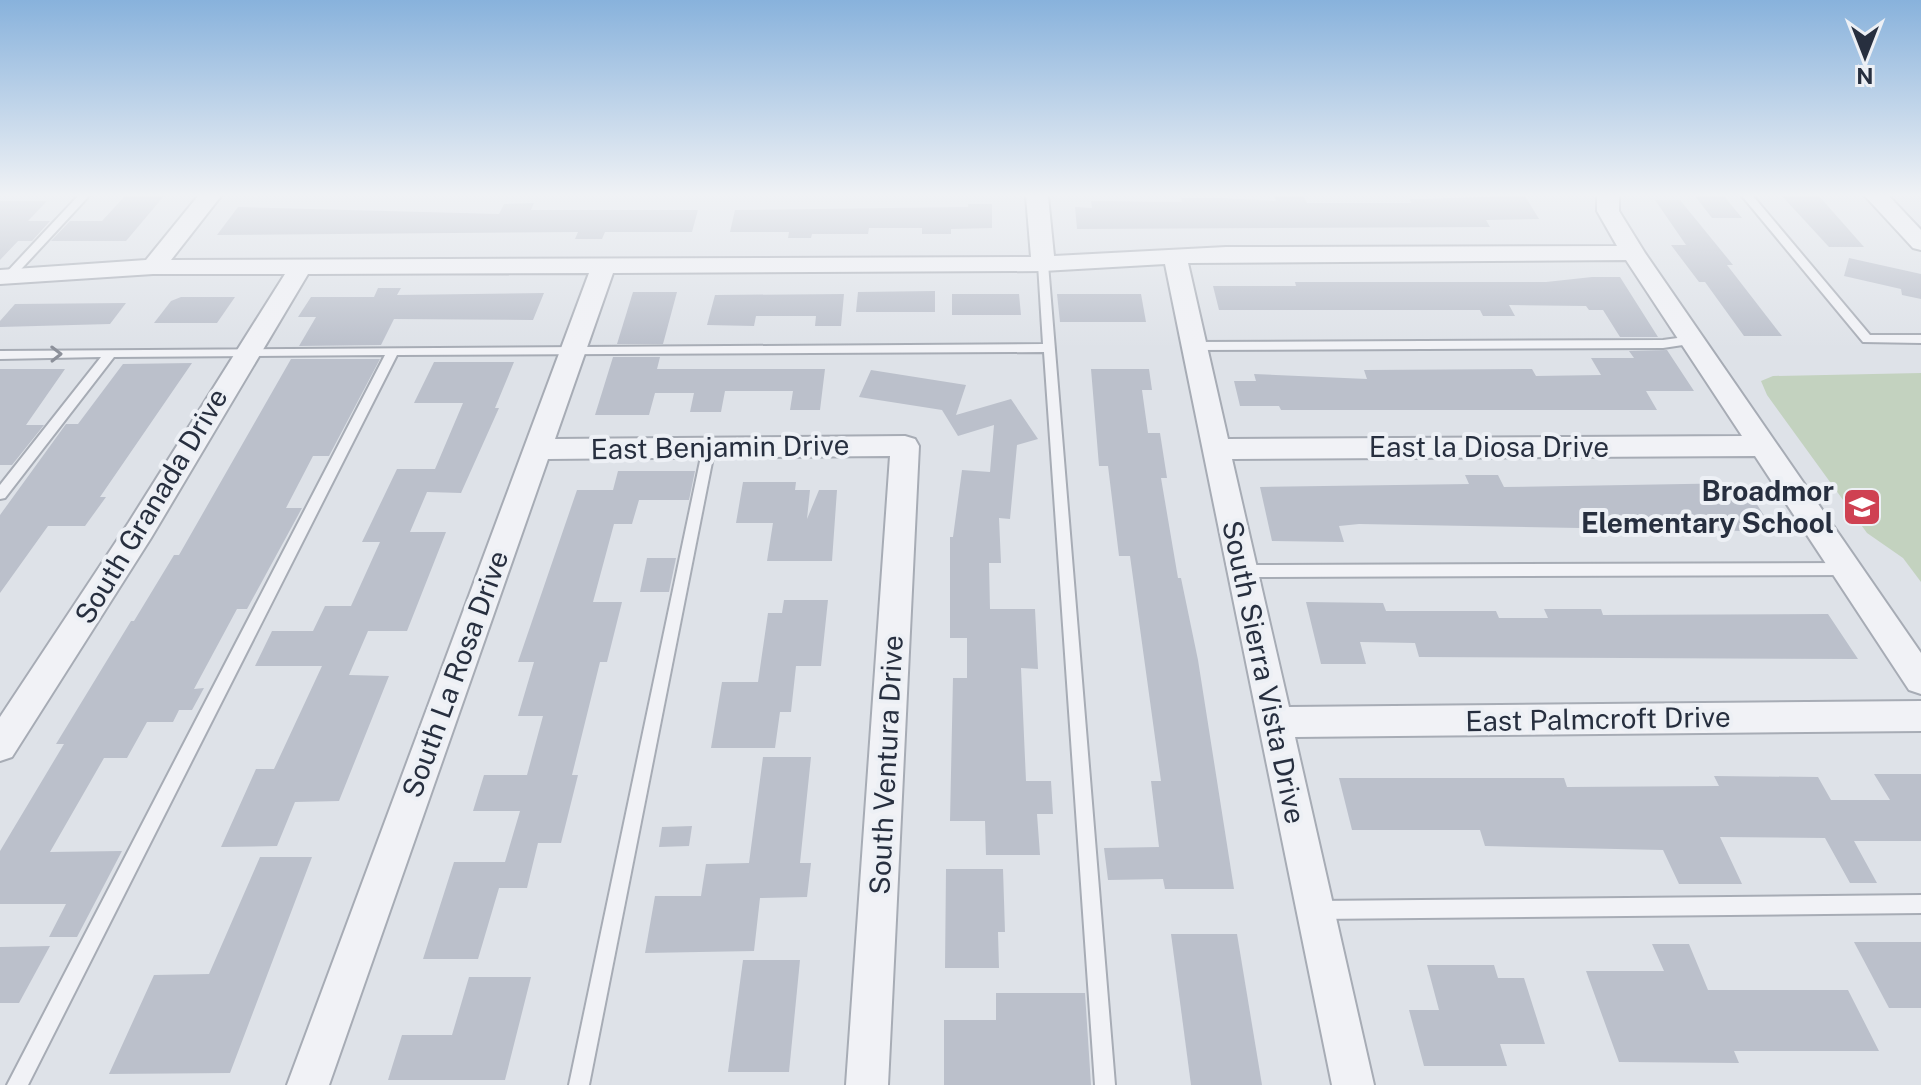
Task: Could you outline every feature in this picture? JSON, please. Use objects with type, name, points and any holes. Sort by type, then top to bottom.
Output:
[{"type":"street","points":[[153,267],[169,247]]},
{"type":"street","points":[[1041,247],[1043,264]]},
{"type":"street","points":[[1629,247],[1921,680]]},
{"type":"street","points":[[4,277],[153,267],[1043,264],[1241,254],[1633,253]]},
{"type":"street","name":"South Sierra Vista Drive","points":[[1175,258],[1353,1085]]},
{"type":"street","name":"South La Rosa Drive","points":[[308,1085],[604,264]]},
{"type":"street","name":"South Granada Drive","points":[[0,746],[140,530],[246,352],[302,265]]},
{"type":"street","name":"East Benjamin Drive","points":[[535,449],[905,446]]},
{"type":"street","name":"South Ventura Drive","points":[[867,1085],[905,446]]},
{"type":"street","name":"East la Diosa Drive","points":[[1216,449],[1762,446]]},
{"type":"street","name":"East Palmcroft Drive","points":[[1275,722],[1921,716]]},
{"type":"lane","points":[[4,277],[34,247]]},
{"type":"lane","points":[[1789,247],[1867,339],[1921,339]]},
{"type":"lane","points":[[1043,264],[1105,1085]]},
{"type":"lane","points":[[1194,346],[1663,344],[1692,340]]},
{"type":"lane","points":[[0,355],[572,348],[1049,348]]},
{"type":"lane","points":[[17,1085],[393,352]]},
{"type":"lane","points":[[0,494],[111,353]]},
{"type":"lane","points":[[579,1085],[709,447]]},
{"type":"lane","points":[[1242,571],[1846,569]]},
{"type":"lane","points":[[1315,910],[1921,904]]},
{"type":"green space","points":[[1921,373],[1921,582],[1903,558],[1867,533],[1767,395],[1761,381],[1773,376]]},
{"type":"building","points":[[0,247],[13,247],[0,260]]},
{"type":"building","points":[[1672,247],[1718,247],[1733,265],[1727,265],[1782,336],[1744,336],[1705,282],[1699,282]]},
{"type":"building","points":[[1849,258],[1921,274],[1921,299],[1902,295],[1901,289],[1844,276]]},
{"type":"building","points":[[1620,277],[1658,337],[1620,337],[1603,310],[1589,310],[1586,306],[1509,305],[1515,316],[1483,316],[1480,310],[1219,310],[1213,286],[1296,286],[1295,282],[1546,282]]},
{"type":"building","points":[[378,288],[401,288],[397,295],[544,293],[533,320],[394,319],[381,345],[299,346],[316,317],[298,317],[311,297],[374,297]]},
{"type":"building","points":[[935,291],[935,312],[856,312],[858,292]]},
{"type":"building","points":[[633,292],[677,292],[663,344],[617,344]]},
{"type":"building","points":[[844,294],[841,326],[815,326],[816,316],[756,316],[754,326],[707,325],[715,295]]},
{"type":"building","points":[[952,294],[1019,294],[1021,315],[952,315]]},
{"type":"building","points":[[1057,294],[1141,294],[1146,322],[1060,322]]},
{"type":"building","points":[[181,297],[235,297],[217,323],[154,323],[171,301]]},
{"type":"building","points":[[126,303],[110,324],[0,327],[0,321],[15,304]]},
{"type":"building","points":[[1667,350],[1694,391],[1646,391],[1657,410],[1281,410],[1279,406],[1240,406],[1234,381],[1256,381],[1254,374],[1367,379],[1364,370],[1532,369],[1536,376],[1601,375],[1591,358],[1634,358],[1629,351]]},
{"type":"building","points":[[613,357],[660,357],[657,369],[825,369],[820,410],[790,410],[793,391],[725,391],[721,412],[690,412],[694,393],[655,393],[649,415],[595,415]]},
{"type":"building","points":[[291,359],[380,359],[329,456],[313,456],[286,508],[302,508],[247,609],[237,609],[194,689],[204,688],[192,710],[179,710],[173,722],[147,722],[127,758],[104,758],[50,852],[122,851],[77,937],[49,937],[66,904],[0,904],[0,851],[64,744],[56,744],[131,621],[134,621],[174,555],[179,555]]},
{"type":"building","points":[[434,362],[514,362],[495,408],[499,408],[461,493],[427,492],[410,532],[446,532],[407,631],[368,631],[349,675],[389,676],[339,801],[295,802],[277,846],[221,847],[256,769],[274,769],[322,666],[255,666],[272,631],[313,631],[325,606],[351,606],[380,542],[362,542],[397,469],[435,469],[463,403],[414,403]]},
{"type":"building","points":[[192,363],[100,497],[106,497],[85,526],[48,526],[0,593],[0,515],[66,424],[78,424],[123,364]]},
{"type":"building","points":[[0,369],[65,369],[26,425],[44,425],[12,465],[0,465]]},
{"type":"building","points":[[1091,369],[1149,369],[1152,390],[1142,390],[1148,433],[1160,433],[1167,478],[1161,478],[1178,578],[1181,578],[1198,660],[1234,889],[1165,889],[1163,879],[1108,880],[1104,848],[1159,847],[1151,781],[1161,781],[1130,556],[1119,556],[1108,466],[1099,466]]},
{"type":"building","points":[[871,370],[966,385],[956,415],[1011,399],[1038,439],[1017,445],[1010,519],[999,518],[1001,563],[989,563],[990,609],[1035,609],[1038,669],[1021,668],[1026,781],[1051,781],[1053,814],[1037,814],[1040,855],[986,855],[985,821],[950,821],[953,678],[967,678],[967,638],[950,638],[950,537],[953,537],[962,470],[990,472],[994,425],[958,436],[942,410],[859,397]]},
{"type":"building","points":[[618,471],[695,471],[689,500],[639,500],[632,524],[614,524],[593,602],[622,602],[607,662],[600,662],[572,775],[578,775],[561,843],[538,843],[527,888],[499,888],[478,959],[423,959],[454,862],[505,862],[520,811],[473,811],[484,775],[527,775],[543,716],[518,716],[534,662],[518,662],[577,490],[613,490]]},
{"type":"building","points":[[1465,475],[1498,475],[1504,487],[1743,483],[1769,523],[1739,523],[1744,531],[1359,524],[1339,526],[1344,542],[1272,541],[1260,487],[1469,484]]},
{"type":"building","points":[[743,482],[796,482],[795,490],[810,490],[807,519],[819,490],[837,490],[832,561],[767,561],[773,523],[736,523]]},
{"type":"building","points":[[647,558],[676,558],[669,592],[640,592]]},
{"type":"building","points":[[784,600],[828,600],[821,666],[796,666],[791,712],[780,712],[775,748],[711,748],[722,682],[758,682],[768,613],[782,613]]},
{"type":"building","points":[[1306,602],[1383,603],[1386,611],[1496,611],[1499,618],[1548,618],[1544,609],[1601,609],[1603,615],[1828,614],[1858,659],[1419,657],[1415,643],[1360,642],[1366,664],[1321,664]]},
{"type":"building","points":[[763,757],[811,757],[800,863],[811,863],[807,897],[760,898],[754,951],[645,953],[655,896],[701,896],[706,864],[749,863]]},
{"type":"building","points":[[1874,774],[1921,774],[1921,841],[1854,841],[1877,883],[1850,883],[1825,838],[1720,837],[1742,884],[1679,884],[1663,850],[1485,846],[1480,830],[1352,830],[1339,778],[1564,778],[1567,787],[1719,786],[1714,776],[1818,777],[1831,800],[1890,800]]},
{"type":"building","points":[[692,826],[689,846],[659,847],[662,827]]},
{"type":"building","points":[[260,857],[312,857],[230,1073],[109,1074],[154,975],[209,974]]},
{"type":"building","points":[[946,869],[1003,869],[1005,932],[998,932],[999,968],[945,968]]},
{"type":"building","points":[[1171,934],[1237,934],[1262,1085],[1191,1085]]},
{"type":"building","points":[[1854,942],[1921,942],[1921,1008],[1889,1008]]},
{"type":"building","points":[[1652,944],[1689,944],[1708,990],[1848,990],[1879,1051],[1734,1051],[1739,1063],[1619,1062],[1586,971],[1664,971]]},
{"type":"building","points":[[50,946],[19,1003],[0,1003],[0,947]]},
{"type":"building","points":[[743,960],[800,960],[789,1072],[728,1072]]},
{"type":"building","points":[[1427,965],[1494,965],[1498,978],[1524,978],[1545,1044],[1500,1044],[1507,1066],[1424,1066],[1409,1010],[1439,1010]]},
{"type":"building","points":[[469,977],[531,977],[505,1080],[388,1080],[402,1035],[452,1035]]},
{"type":"building","points":[[996,993],[1085,993],[1091,1085],[944,1085],[944,1020],[996,1020]]},
{"type":"place","name":"Broadmor Elementary School","points":[[1862,507]]}]
